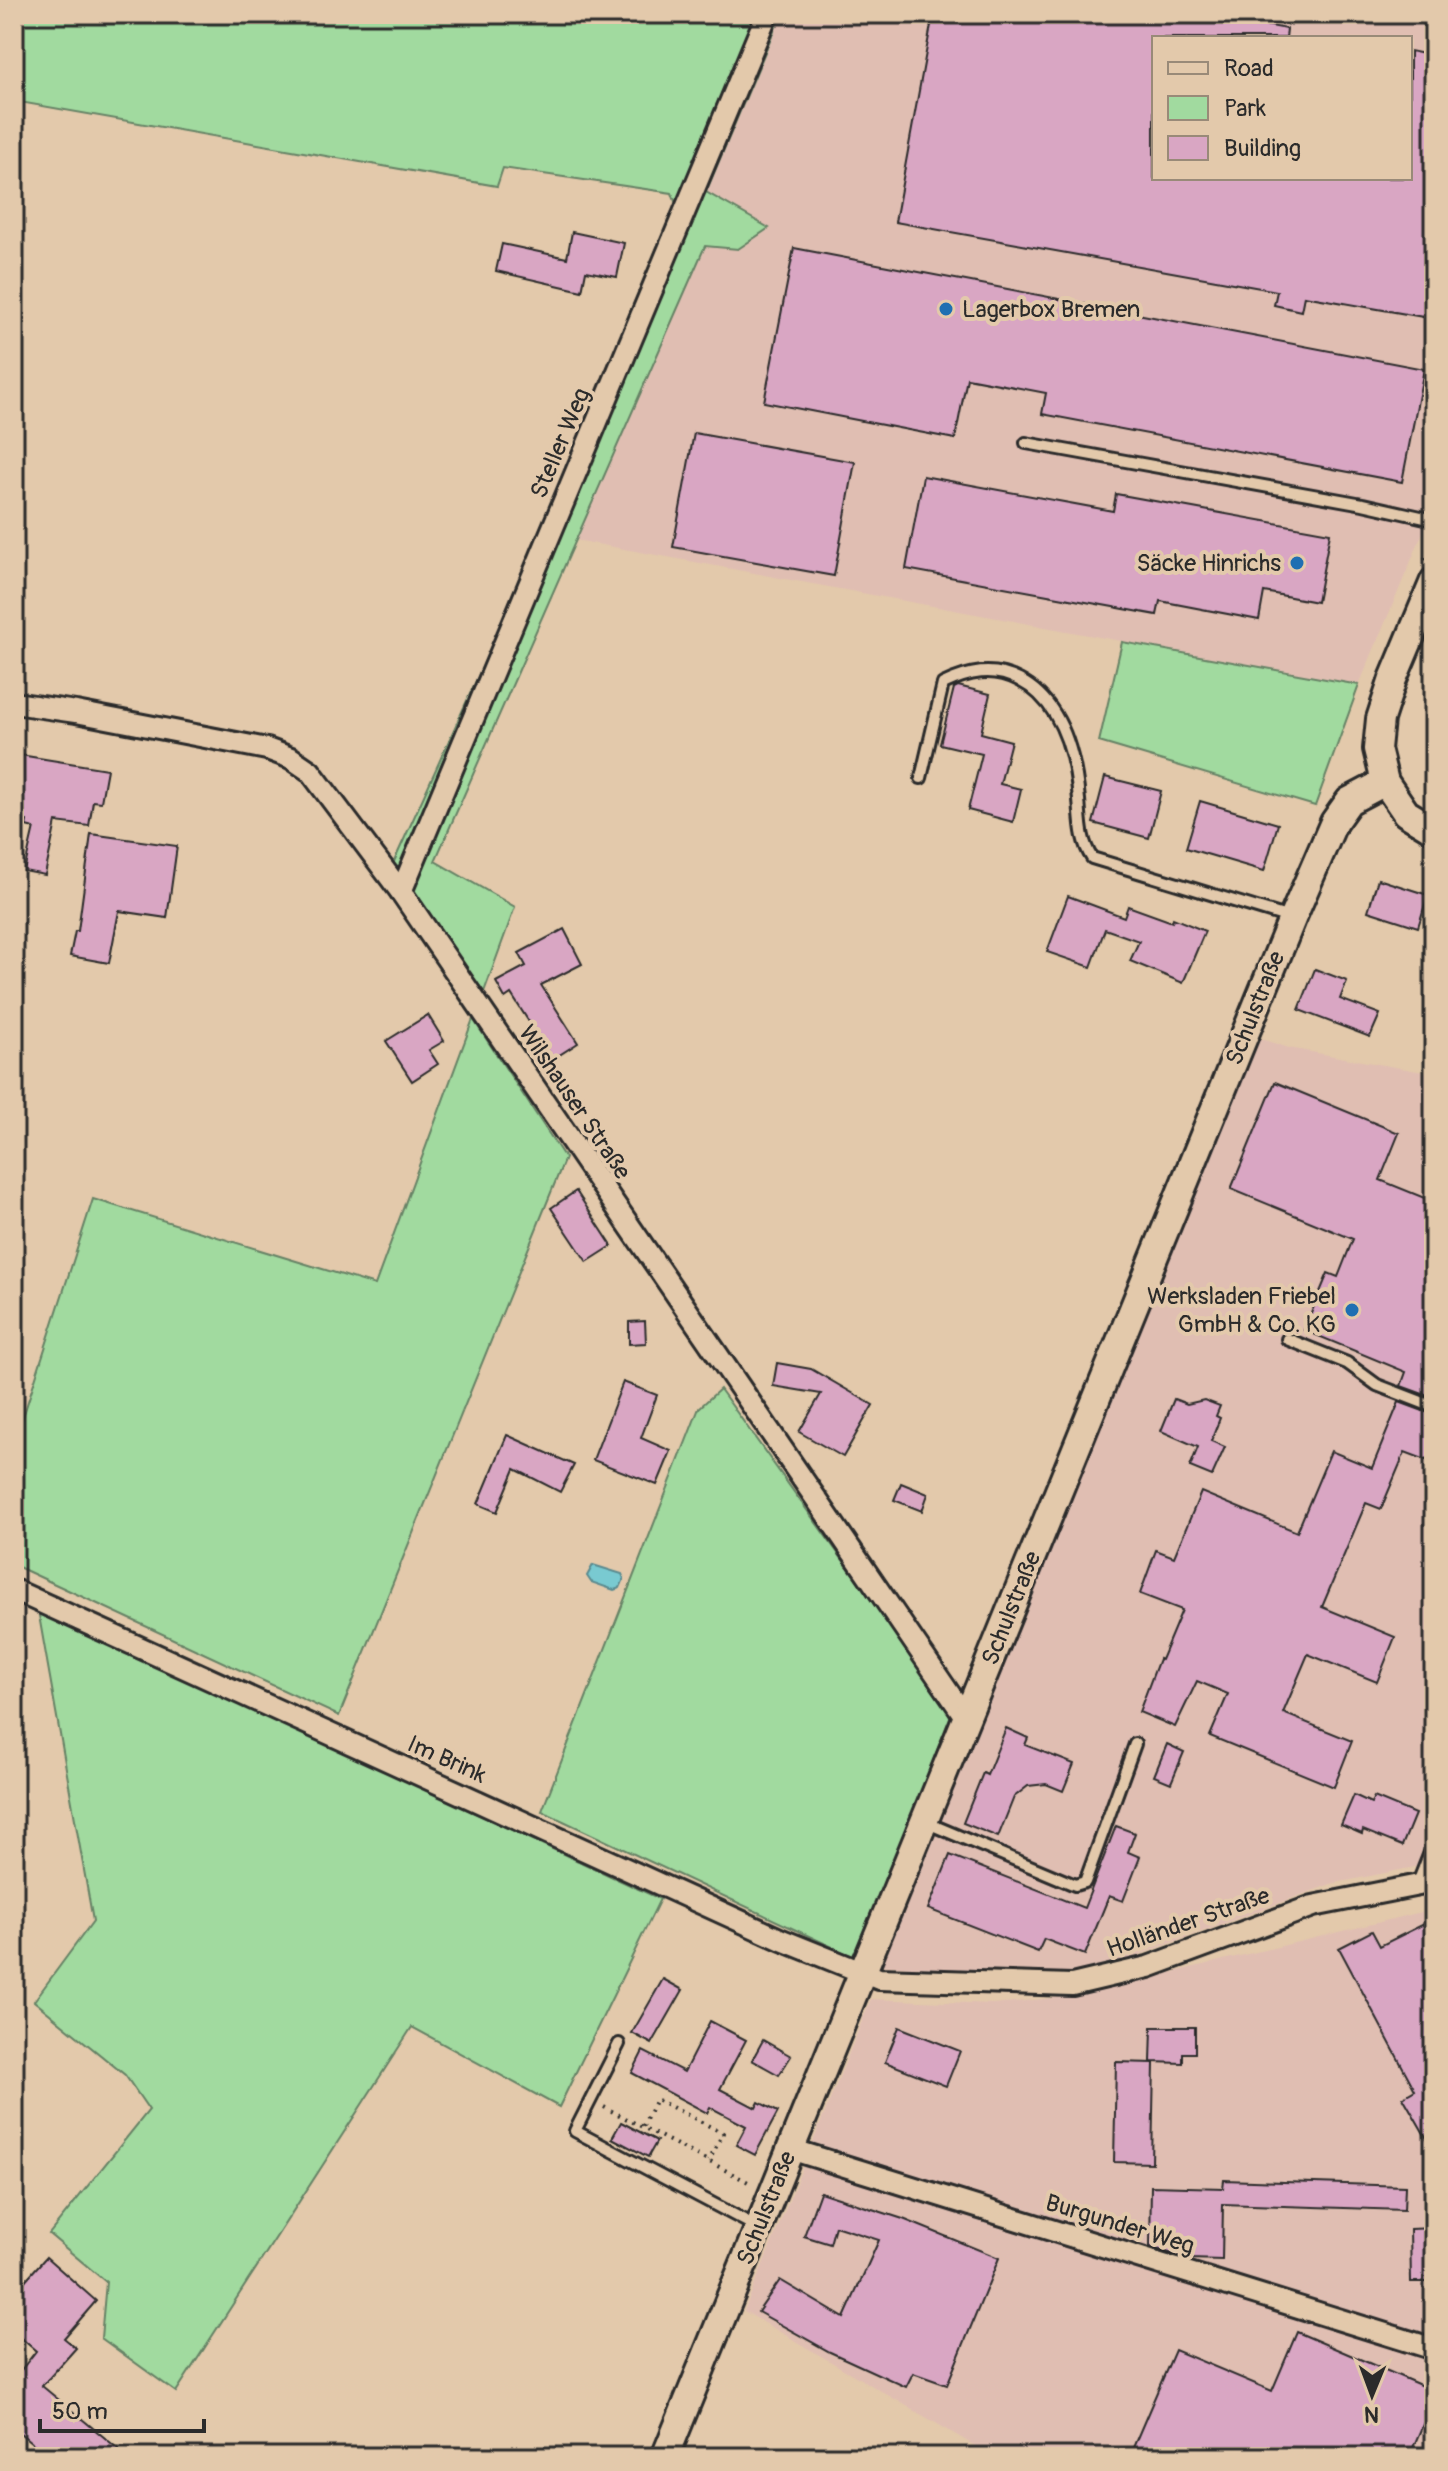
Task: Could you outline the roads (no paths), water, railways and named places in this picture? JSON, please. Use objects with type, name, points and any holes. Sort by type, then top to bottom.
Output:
[{"type":"street","name":"Steller Weg","points":[[401,892],[767,14]]},
{"type":"street","points":[[1434,581],[1422,629],[1393,679],[1380,719],[1377,749],[1385,782],[1406,813],[1434,830]]},
{"type":"street","name":"Wilshauser Straße","points":[[14,703],[267,749],[291,758],[310,771],[401,892],[966,1718]]},
{"type":"street","name":"Schulstraße","points":[[665,2457],[1292,919],[1334,822],[1349,801],[1385,782]]},
{"type":"street","name":"Im Brink","points":[[14,1590],[782,1940],[861,1972]]},
{"type":"street","points":[[1429,1883],[1434,1856]]},
{"type":"street","name":"Holländer Straße","points":[[861,1972],[879,1979],[1072,1985],[1148,1967],[1313,1906],[1429,1883]]},
{"type":"street","name":"Burgunder Weg","points":[[790,2149],[1434,2349]]},
{"type":"lane","points":[[1026,443],[1363,504],[1434,520]]},
{"type":"lane","points":[[921,778],[943,684],[961,675],[987,670],[1011,676],[1037,689],[1055,710],[1078,780],[1081,834],[1092,858],[1292,919]]},
{"type":"lane","points":[[1287,1339],[1347,1363],[1377,1385],[1434,1407]]},
{"type":"lane","points":[[923,1822],[1080,1885],[1085,1882],[1135,1744]]},
{"type":"lane","points":[[619,2044],[575,2131],[757,2227]]},
{"type":"water","points":[[593,1565],[622,1574],[624,1579],[620,1588],[614,1590],[591,1582],[587,1576]]},
{"type":"place","name":"Lagerbox Bremen","points":[[946,309]]},
{"type":"place","name":"Säcke Hinrichs","points":[[1297,563]]},
{"type":"place","name":"Werksladen Friebel GmbH & Co. KG","points":[[1352,1310]]}]
